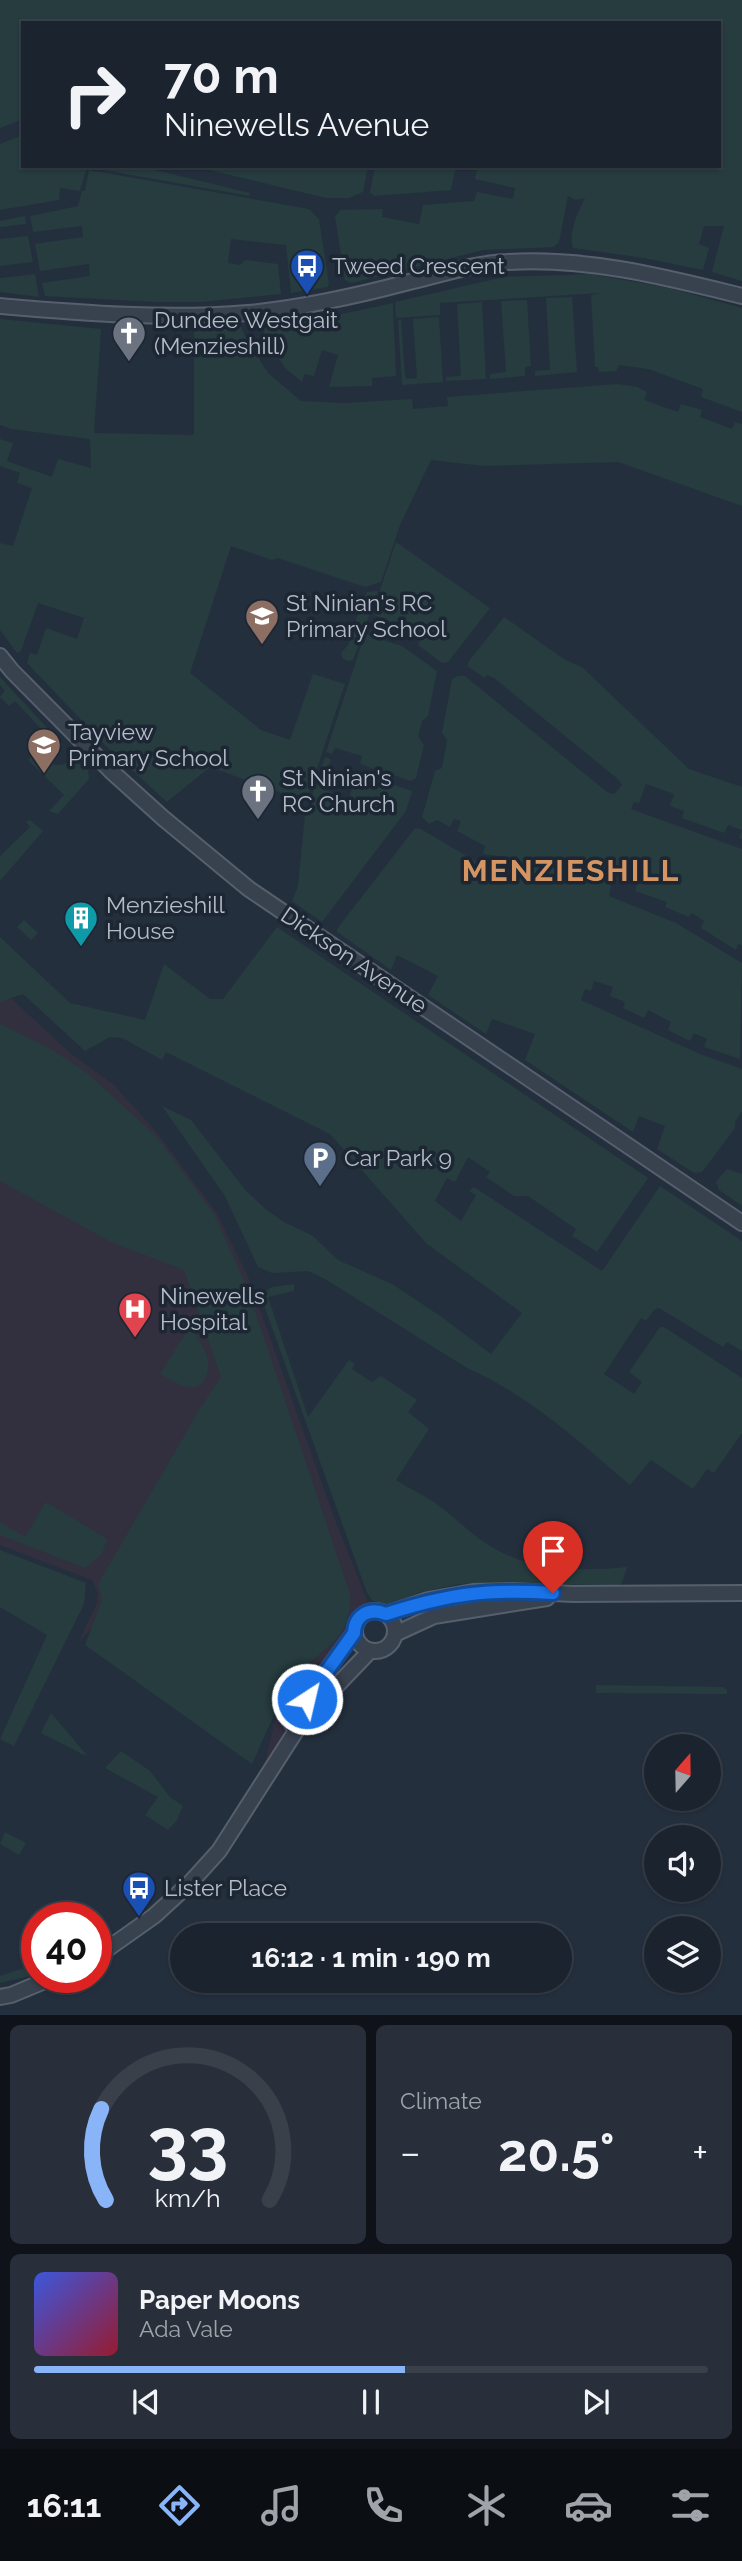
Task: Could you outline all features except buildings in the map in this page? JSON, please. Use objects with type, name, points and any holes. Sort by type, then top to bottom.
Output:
[{"type":"street","points":[[0,306],[128,316],[181,317],[249,313],[337,300],[505,262],[561,262],[602,266],[742,296]]},
{"type":"street","name":"Dickson Avenue","points":[[0,656],[111,771],[249,889],[742,1223]]},
{"type":"street","points":[[244,1811],[296,1718],[354,1633],[357,1620],[362,1615],[374,1611],[386,1614],[428,1600],[473,1592],[742,1593]]},
{"type":"street","points":[[112,1946],[154,1916],[190,1883],[219,1851],[301,1723],[370,1651],[386,1648],[395,1634],[434,1616],[573,1594]]},
{"type":"street","points":[[386,1614],[393,1623],[395,1634]]},
{"type":"street","points":[[354,1633],[359,1645],[370,1651]]},
{"type":"street","points":[[0,1997],[21,1991]]},
{"type":"shaded area","name":"Ninewells Hospital","points":[[0,988],[70,1053],[114,1085],[159,1135],[216,1212],[249,1279],[335,1520],[371,1610],[357,1621],[262,1777],[278,1707],[91,1629],[78,1643],[97,1603],[98,1594],[92,1580],[0,1545]]},
{"type":"green space","points":[[0,0],[742,0],[742,281],[712,272],[724,226],[704,226],[699,244],[709,248],[703,270],[573,248],[573,229],[585,198],[576,200],[568,196],[559,242],[554,247],[483,250],[352,283],[345,280],[335,217],[340,210],[383,209],[382,217],[419,224],[423,205],[474,201],[477,192],[513,199],[515,188],[475,179],[477,169],[474,168],[721,168],[721,21],[21,21],[21,120],[0,128]]},
{"type":"green space","points":[[21,136],[21,168],[87,168],[80,191],[60,188],[59,200],[0,210],[0,144]]},
{"type":"green space","points":[[93,168],[146,168],[250,193],[249,196]]},
{"type":"green space","points":[[201,168],[368,168],[363,192],[349,198],[326,198]]},
{"type":"green space","points":[[375,168],[456,168],[451,190],[374,196],[370,192]]},
{"type":"green space","points":[[89,170],[309,209],[319,219],[329,284],[327,287],[291,293],[286,245],[231,239],[228,263],[240,265],[245,260],[278,264],[281,294],[201,302],[45,296],[42,283],[90,276],[89,264],[40,271],[35,244],[83,237],[82,226],[33,232],[30,216],[78,206],[82,191],[85,191]]},
{"type":"green space","points":[[25,216],[26,224],[0,227],[0,221]]},
{"type":"green space","points":[[28,236],[33,262],[0,266],[0,239]]},
{"type":"green space","points":[[35,274],[39,297],[0,292],[0,278]]},
{"type":"green space","points":[[590,274],[669,288],[742,308],[742,412],[701,397],[703,389],[648,369],[619,365],[616,371],[599,372],[598,367],[595,367],[591,295],[601,293],[440,303],[440,315],[396,318],[395,302],[504,277]]},
{"type":"green space","points":[[572,297],[577,372],[535,376],[535,371],[550,370],[546,298]]},
{"type":"green space","points":[[527,300],[531,366],[525,367],[525,376],[490,379],[490,374],[506,372],[501,301]]},
{"type":"green space","points":[[482,302],[486,379],[446,381],[446,377],[461,376],[457,304]]},
{"type":"green space","points":[[393,303],[396,376],[372,378],[372,386],[329,387],[338,355],[322,350],[314,376],[304,374],[302,382],[285,368],[264,335],[265,326],[314,320]]},
{"type":"green space","points":[[439,317],[443,382],[402,385],[398,320],[401,319],[407,379],[417,378],[413,319]]},
{"type":"green space","points":[[0,319],[101,329],[94,433],[194,435],[194,331],[241,327],[268,373],[301,401],[344,403],[412,399],[413,409],[448,406],[447,397],[618,384],[637,387],[647,392],[644,400],[678,412],[681,404],[702,410],[700,417],[732,429],[735,422],[742,424],[742,506],[618,462],[483,466],[431,460],[400,525],[381,582],[365,587],[278,558],[272,560],[231,546],[190,673],[261,730],[290,740],[313,674],[345,684],[306,802],[210,767],[167,802],[108,748],[27,663],[30,653],[37,655],[46,628],[77,639],[84,618],[38,603],[21,651],[17,653],[0,630],[0,543],[13,546],[32,488],[17,483],[20,473],[0,466],[0,439],[13,443],[7,461],[52,477],[58,459],[91,468],[90,439],[11,429],[0,425]]},
{"type":"green space","points":[[396,542],[490,608],[448,662],[442,663],[418,645],[421,635],[372,614]]},
{"type":"green space","points":[[378,591],[366,624],[361,626],[355,622],[367,592]]},
{"type":"green space","points":[[504,617],[564,659],[583,668],[689,769],[742,787],[742,830],[728,825],[724,833],[682,818],[684,811],[670,806],[674,794],[646,784],[639,803],[634,802],[631,809],[742,849],[742,945],[738,944],[736,950],[701,928],[704,921],[692,913],[689,917],[665,907],[667,902],[635,891],[638,881],[613,873],[609,896],[676,923],[742,963],[740,1059],[704,1047],[707,1039],[694,1033],[690,1041],[668,1030],[671,1022],[648,1010],[644,1018],[623,1008],[625,1002],[610,996],[613,987],[594,981],[591,991],[585,989],[581,1000],[700,1054],[742,1069],[742,1111],[735,1122],[735,1128],[702,1172],[694,1173],[657,1149],[665,1126],[639,1116],[633,1132],[525,1060],[535,1034],[492,1019],[486,1034],[428,995],[438,976],[397,955],[391,970],[337,932],[415,828],[495,873],[504,875],[509,871],[511,861],[508,857],[483,854],[485,846],[457,831],[461,821],[454,819],[450,827],[437,820],[429,824],[422,817],[435,771],[442,768],[447,740],[442,733],[452,679],[465,676],[607,792],[614,794],[622,785],[494,678],[487,675],[485,678],[467,666]]},
{"type":"green space","points":[[354,631],[363,632],[353,660],[349,661],[343,659],[341,653]]},
{"type":"green space","points":[[365,634],[402,646],[437,671],[428,716],[422,721],[418,736],[424,745],[416,778],[411,781],[360,764],[362,756],[335,748],[332,754],[326,752]]},
{"type":"green space","points":[[0,677],[63,745],[57,750],[41,738],[45,733],[15,701],[9,706],[0,697],[5,691],[0,685]]},
{"type":"green space","points":[[36,752],[55,765],[64,764],[75,757],[88,770],[89,779],[58,814],[49,811],[64,795],[28,760]]},
{"type":"green space","points":[[325,757],[331,759],[322,789],[349,798],[357,773],[412,791],[406,811],[322,922],[292,901],[298,886],[305,815]]},
{"type":"green space","points":[[30,820],[43,831],[0,881],[0,856],[30,827],[26,822]]},
{"type":"green space","points":[[24,920],[38,933],[31,940],[17,927]]},
{"type":"green space","points":[[277,927],[648,1178],[597,1252],[572,1236],[576,1229],[528,1196],[514,1196],[486,1177],[490,1172],[468,1157],[455,1182],[447,1178],[435,1201],[461,1221],[476,1195],[469,1191],[474,1187],[602,1271],[660,1186],[742,1241],[742,1351],[727,1342],[723,1347],[659,1308],[654,1310],[646,1321],[641,1318],[604,1374],[634,1394],[642,1382],[629,1372],[660,1327],[664,1327],[742,1378],[742,1433],[714,1473],[707,1469],[693,1489],[651,1460],[630,1485],[533,1406],[325,1279],[308,1271],[272,1273],[258,1267],[225,1196],[162,1106],[191,1120],[246,1191],[268,1211],[313,1236],[338,1260],[392,1284],[491,1354],[522,1313],[427,1244],[330,1134],[166,1052],[162,1060],[122,1038],[110,1037],[85,1051],[23,994],[0,1002],[0,937],[70,1003],[145,1020],[164,964],[210,999],[223,999]]},
{"type":"green space","points":[[0,1024],[51,1049],[87,1073],[157,1137],[214,1214],[246,1285],[350,1594],[345,1626],[338,1637],[299,1673],[290,1685],[252,1764],[85,1645],[102,1600],[98,1584],[221,1377],[184,1270],[111,1242],[0,1181]]},
{"type":"green space","points":[[727,1169],[742,1174],[742,1206],[719,1190],[716,1182]]},
{"type":"green space","points":[[294,1284],[294,1291],[268,1297],[308,1417],[349,1360],[355,1364],[352,1369],[372,1382],[381,1376],[417,1400],[408,1412],[429,1429],[396,1480],[434,1502],[490,1546],[514,1558],[562,1568],[627,1567],[622,1583],[617,1586],[504,1582],[459,1584],[421,1592],[390,1604],[382,1605],[373,1601],[367,1593],[260,1294],[272,1287]]},
{"type":"green space","points":[[190,1326],[208,1359],[206,1376],[196,1387],[184,1386],[160,1374]]},
{"type":"green space","points":[[46,1502],[107,1539],[102,1554],[85,1568],[0,1535],[0,1522],[25,1537]]},
{"type":"green space","points":[[0,1550],[86,1583],[84,1604],[14,1746],[0,1739],[47,1635],[0,1607]]},
{"type":"green space","points":[[596,1685],[723,1687],[727,1694],[596,1693]]},
{"type":"green space","points":[[51,1713],[86,1754],[41,1733]]},
{"type":"green space","points":[[121,1751],[150,1771],[170,1797],[183,1806],[177,1820],[168,1830],[145,1815],[158,1797],[105,1768]]},
{"type":"green space","points":[[5,1832],[26,1843],[19,1855],[0,1844]]},
{"type":"green space","points":[[21,1969],[21,1978],[0,1983],[0,1976]]},
{"type":"place","name":"Tweed Crescent","points":[[307,296]]},
{"type":"place","name":"Dundee Westgait (Menzieshill)","points":[[129,363]]},
{"type":"place","name":"St Ninian's RC Primary School","points":[[262,646]]},
{"type":"place","name":"Tayview Primary School","points":[[44,775]]},
{"type":"place","name":"St Ninian's RC Church","points":[[258,821]]},
{"type":"place","name":"Menzieshill House","points":[[81,948]]},
{"type":"place","name":"Car Park 9","points":[[320,1188]]},
{"type":"place","name":"Ninewells Hospital","points":[[135,1339]]},
{"type":"place","name":"Lister Place","points":[[139,1918]]},
{"type":"district","name":"MENZIESHILL","points":[[571,871]]},
{"type":"route","points":[[307,1699],[343,1651],[354,1633],[357,1620],[368,1612],[380,1611],[386,1614],[428,1600],[473,1592],[553,1593]]}]
